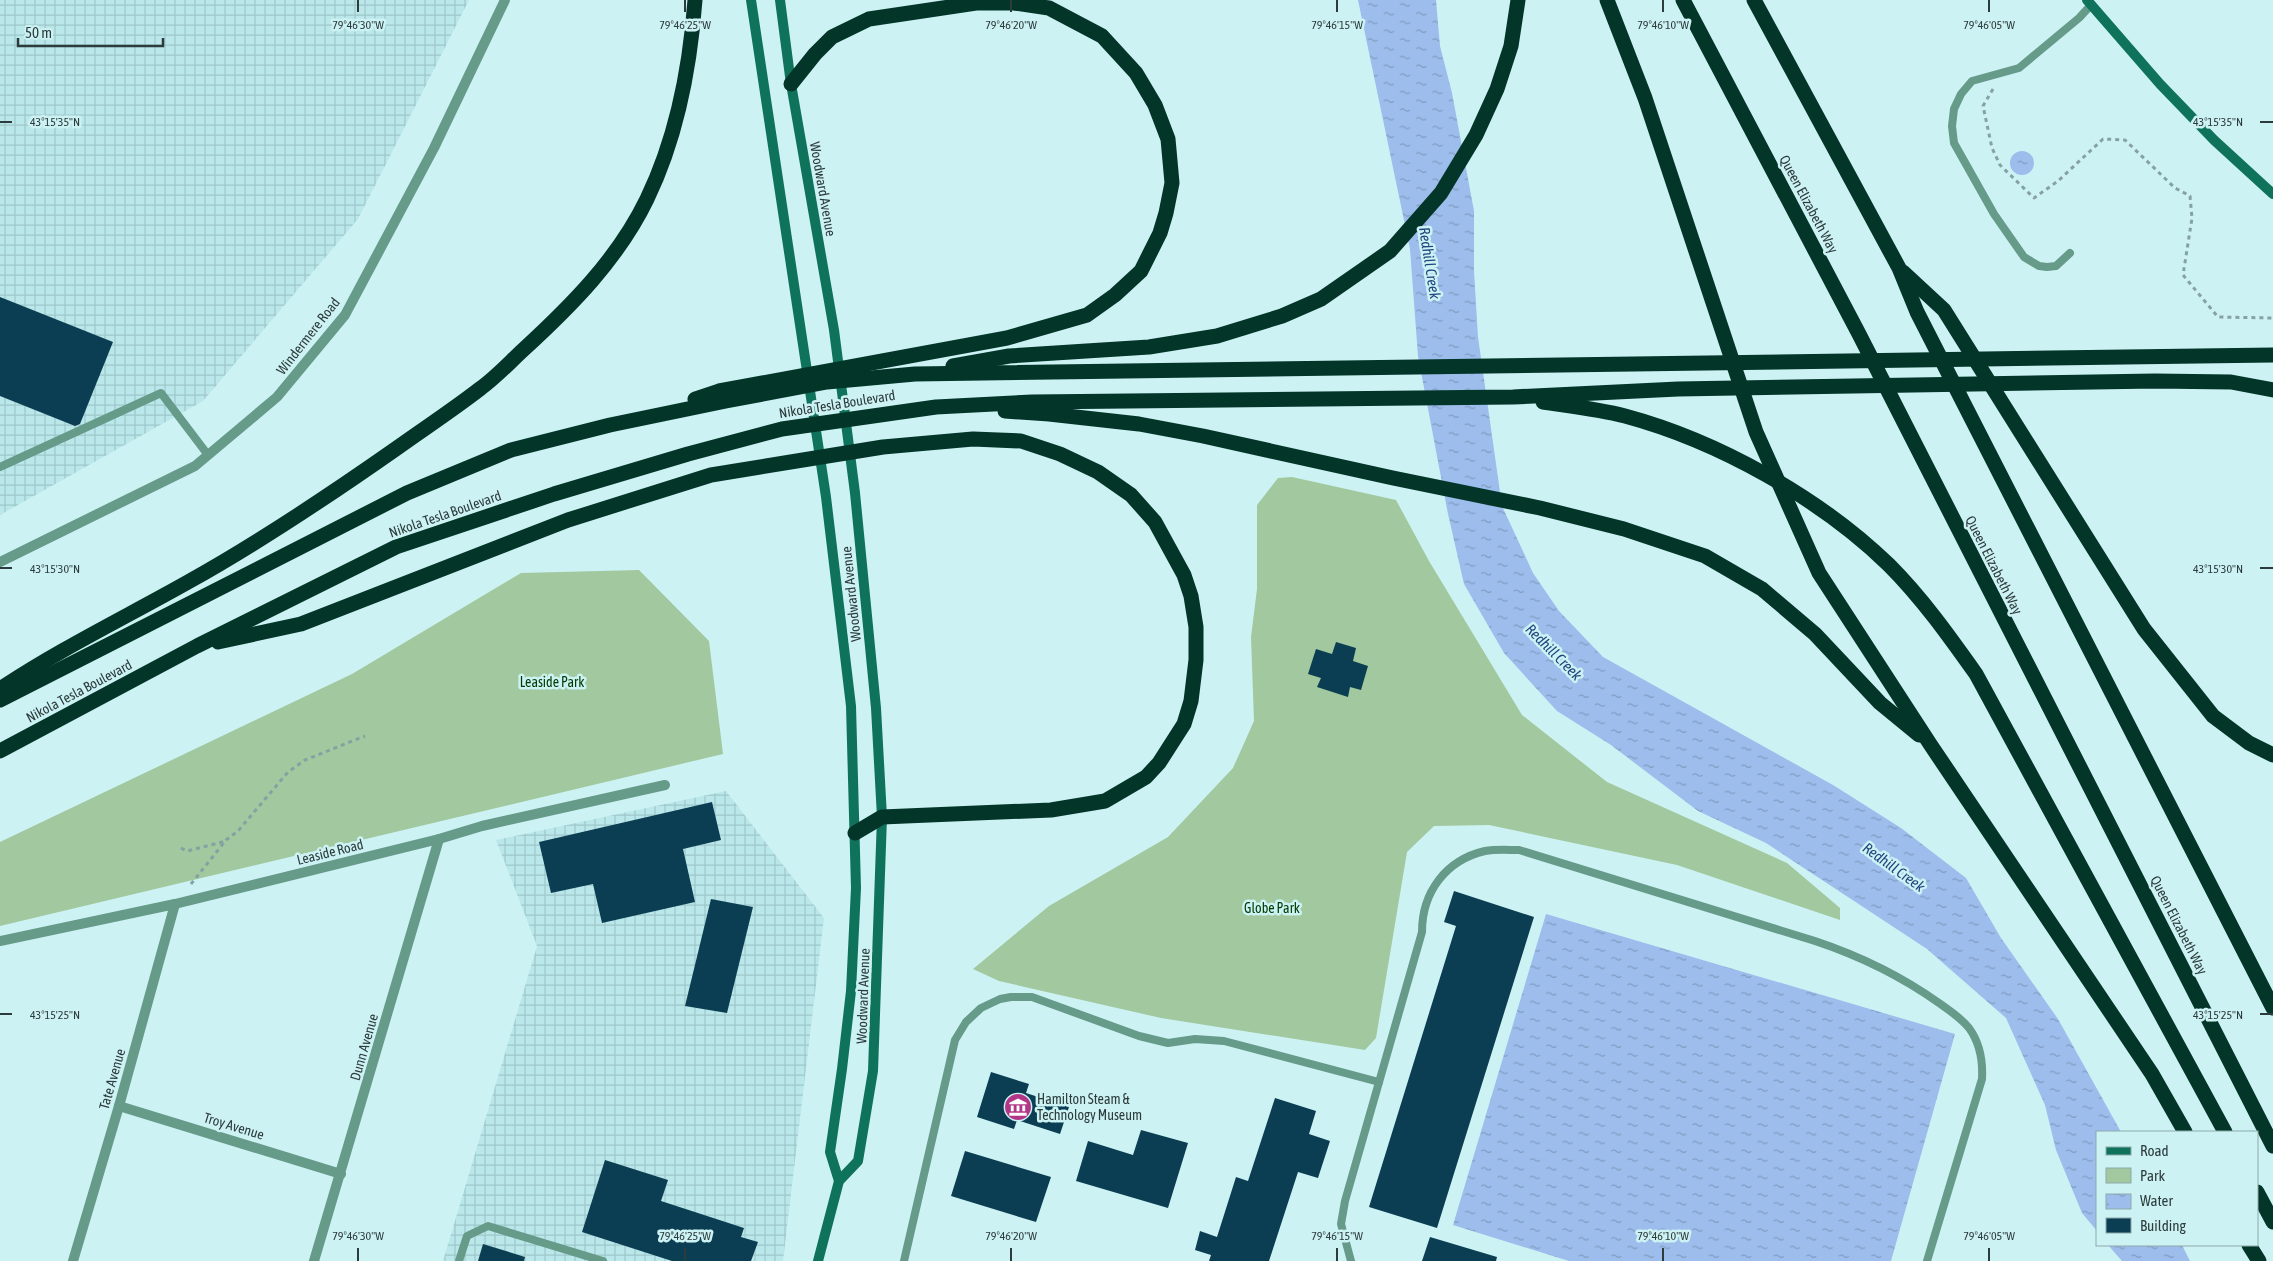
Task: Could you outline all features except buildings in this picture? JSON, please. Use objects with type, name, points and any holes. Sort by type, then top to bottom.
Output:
[{"type":"highway","points":[[0,689],[27,671],[192,580],[342,487],[483,387],[571,306],[608,262],[630,229],[650,191],[667,149],[684,88],[695,0]]},
{"type":"highway","points":[[915,374],[1009,356],[1149,347],[1217,336],[1282,316],[1321,299],[1390,251],[1441,193],[1476,135],[1497,89],[1511,46],[1518,0]]},
{"type":"highway","points":[[1608,0],[1645,98],[1756,432],[1819,573],[1930,744],[2152,1074],[2184,1131]]},
{"type":"highway","name":"Queen Elizabeth Way","points":[[1683,0],[1858,334],[2273,1146]]},
{"type":"highway","points":[[1754,0],[1899,268],[1917,312],[2273,1008]]},
{"type":"highway","points":[[610,425],[719,391],[1007,338],[1087,315],[1115,295],[1141,270],[1160,233],[1172,183],[1168,140],[1155,105],[1136,73],[1102,36],[1049,8],[1014,3],[976,3],[869,19],[832,37],[815,54],[791,84]]},
{"type":"highway","points":[[1899,268],[1944,310],[2144,629],[2180,677],[2213,716],[2249,744],[2273,756]]},
{"type":"highway","points":[[915,374],[2273,355]]},
{"type":"highway","name":"Nikola Tesla Boulevard","points":[[0,700],[407,493],[511,450],[610,425],[827,382],[915,374]]},
{"type":"highway","points":[[936,407],[1032,402],[1513,397],[1678,389],[2155,381],[2231,382],[2273,390]]},
{"type":"highway","points":[[1513,397],[1624,416],[1695,439],[1749,465],[1791,491],[1849,530],[1889,566],[1936,618],[1976,674],[2224,1131]]},
{"type":"highway","points":[[936,407],[1049,414],[1139,424],[1540,508],[1624,528],[1705,556],[1754,584],[1815,634],[1880,703],[1930,744]]},
{"type":"highway","name":"Nikola Tesla Boulevard","points":[[0,751],[197,646],[396,548],[554,494],[688,454],[782,429],[936,407]]},
{"type":"highway","points":[[197,646],[301,624],[568,520],[711,475],[883,447],[973,439],[1021,441],[1060,454],[1098,472],[1131,495],[1155,522],[1178,562],[1192,596],[1196,627],[1194,684],[1184,724],[1173,744],[1146,777],[1105,801],[1051,810],[882,817],[855,833]]},
{"type":"highway","points":[[2258,1194],[2273,1222]]},
{"type":"highway","points":[[2250,1246],[2258,1261]]},
{"type":"main road","name":"Woodward Avenue","points":[[751,0],[826,497],[850,706],[856,888],[850,992],[842,1069],[830,1152],[839,1181]]},
{"type":"main road","name":"Woodward Avenue","points":[[780,0],[791,84],[834,330],[854,493],[876,708],[882,817],[873,1071],[858,1161],[839,1181],[818,1261]]},
{"type":"main road","points":[[2089,2],[2160,84],[2214,140],[2273,194]]},
{"type":"street","name":"Windermere Road","points":[[0,562],[195,466],[277,398],[345,315],[434,148],[505,0]]},
{"type":"street","name":"Leaside Road","points":[[0,941],[175,904],[439,840],[482,826],[665,785]]},
{"type":"street","name":"Dunn Avenue","points":[[314,1261],[439,840]]},
{"type":"street","name":"Tate Avenue","points":[[73,1261],[119,1106],[175,904]]},
{"type":"street","name":"Troy Avenue","points":[[119,1106],[341,1174]]},
{"type":"lane","points":[[2070,253],[2056,266],[2047,267],[2039,266],[2024,257],[1994,214],[1954,143],[1952,126],[1961,94],[1972,81],[2019,68],[2078,18],[2089,2]]},
{"type":"lane","points":[[0,467],[161,393],[208,455]]},
{"type":"lane","points":[[1351,1261],[1341,1224],[1345,1201],[1422,932],[1422,920],[1427,898],[1447,870],[1461,860],[1488,851],[1520,850],[1815,941],[1869,962],[1920,990],[1958,1016],[1970,1029],[1978,1044],[1982,1061],[1982,1078],[1927,1261]]},
{"type":"lane","points":[[904,1261],[955,1040],[973,1014],[991,1002],[1011,997],[1032,997],[1139,1036],[1168,1043],[1195,1039],[1224,1041],[1379,1082]]},
{"type":"lane","points":[[459,1261],[467,1236],[488,1226],[599,1260]]},
{"type":"path","points":[[2001,73],[1983,106],[1992,148],[2000,165],[2034,198],[2058,181],[2103,140],[2125,140],[2176,188],[2190,196],[2192,218],[2182,275],[2218,317],[2273,318]]},
{"type":"path","points":[[175,904],[226,840],[238,832],[288,772],[305,760],[365,736]]},
{"type":"path","points":[[181,848],[187,851],[226,840]]},
{"type":"shaded area","points":[[0,0],[469,0],[358,219],[203,401],[0,515]]},
{"type":"shaded area","points":[[726,791],[824,918],[783,1261],[443,1261],[537,946],[496,840]]},
{"type":"green space","name":"Globe Park","points":[[1292,477],[1396,500],[1429,561],[1522,715],[1607,782],[1787,863],[1840,908],[1840,920],[1677,865],[1489,825],[1434,826],[1407,852],[1376,1038],[1365,1050],[1161,1018],[999,981],[973,969],[1049,906],[1168,837],[1233,768],[1254,721],[1251,637],[1257,589],[1257,505],[1278,478]]},
{"type":"green space","name":"Leaside Park","points":[[639,570],[709,641],[723,754],[0,926],[0,842],[352,674],[521,573]]},
{"type":"water","name":"Redhill Creek","points":[[1358,0],[1436,0],[1440,46],[1452,93],[1474,211],[1474,271],[1478,337],[1502,506],[1533,573],[1559,611],[1603,657],[1833,785],[1901,828],[1966,878],[2001,938],[2058,1019],[2120,1131],[2096,1131],[2096,1230],[2082,1213],[2056,1150],[2045,1105],[2006,1018],[1927,949],[1766,843],[1698,811],[1611,745],[1557,711],[1504,653],[1464,584],[1448,514],[1418,356],[1410,249]]},
{"type":"water","points":[[2022,151],[2027,152],[2033,158],[2033,168],[2027,174],[2022,175],[2017,174],[2011,168],[2010,163],[2011,158],[2017,152]]},
{"type":"water","points":[[1546,914],[1955,1034],[1891,1261],[1569,1261],[1453,1225]]},
{"type":"water","points":[[2109,1246],[2182,1246],[2190,1261],[2122,1261]]},
{"type":"place","name":"Hamilton Steam & Technology Museum","points":[[1018,1107]]}]
